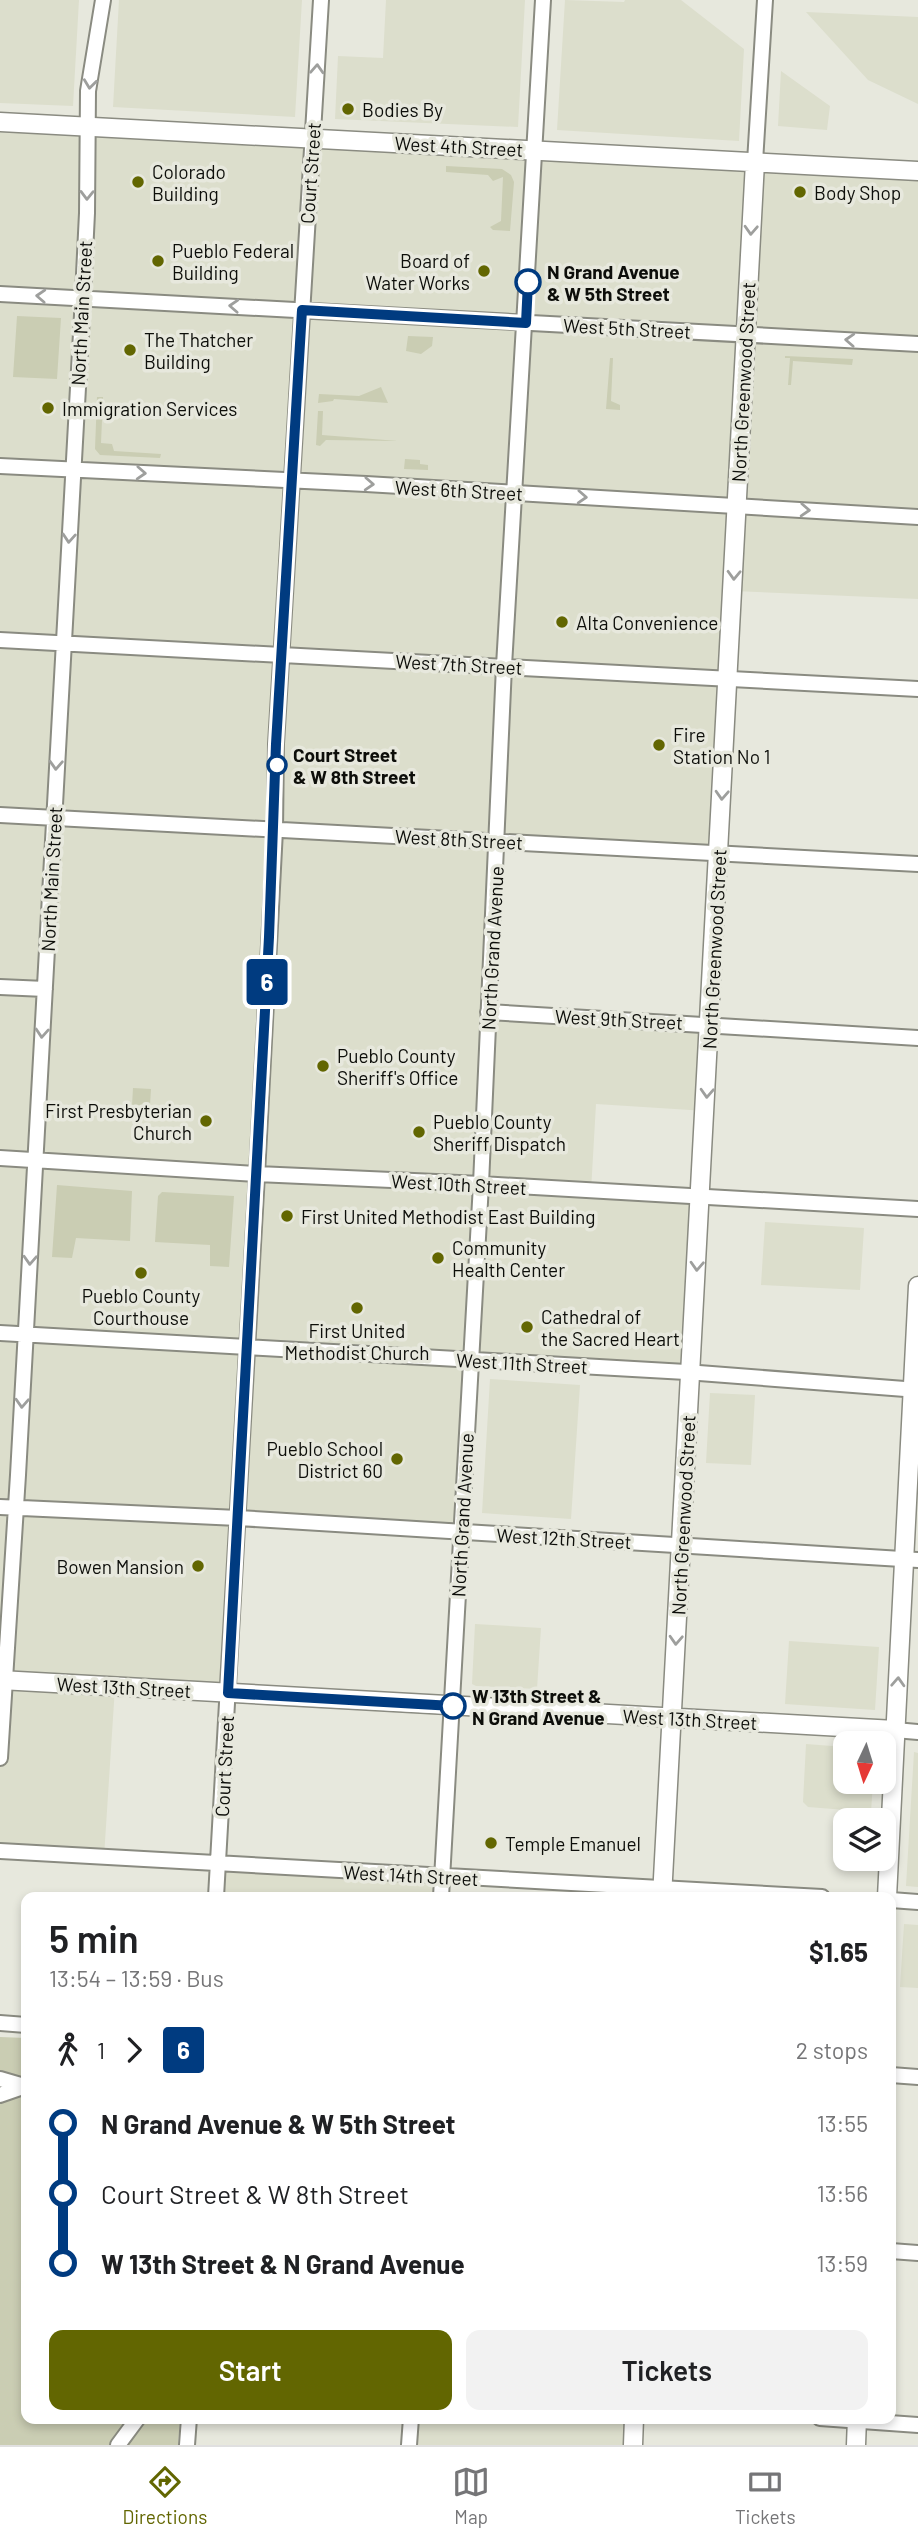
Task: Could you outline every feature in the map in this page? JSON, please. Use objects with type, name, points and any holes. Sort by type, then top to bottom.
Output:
[{"type":"main road","name":"West 4th Street","points":[[0,122],[918,171]]},
{"type":"main road","name":"North Greenwood Street","points":[[660,1892],[701,1198],[755,162]]},
{"type":"main road","points":[[889,1892],[895,1730],[911,1559],[918,1286]]},
{"type":"main road","name":"West 13th Street","points":[[3,1680],[895,1730]]},
{"type":"main road","points":[[633,2445],[634,2424]]},
{"type":"main road","points":[[856,2445],[857,2424]]},
{"type":"street","name":"North Main Street","points":[[0,1758],[83,298],[88,91],[103,0]]},
{"type":"street","name":"Court Street","points":[[216,1892],[275,830],[276,744],[321,0]]},
{"type":"street","name":"North Grand Avenue","points":[[441,1892],[481,1184],[504,666],[544,0]]},
{"type":"street","name":"North Greenwood Street","points":[[755,162],[765,0]]},
{"type":"street","name":"West 5th Street","points":[[0,294],[918,344]]},
{"type":"street","name":"West 6th Street","points":[[0,466],[292,480],[918,517]]},
{"type":"street","name":"West 7th Street","points":[[0,640],[918,689]]},
{"type":"street","name":"West 8th Street","points":[[0,815],[918,864]]},
{"type":"street","points":[[0,987],[45,989]]},
{"type":"street","name":"West 9th Street","points":[[488,1012],[918,1038]]},
{"type":"street","name":"West 10th Street","points":[[0,1158],[918,1209]]},
{"type":"street","name":"West 11th Street","points":[[0,1333],[691,1372],[915,1390]]},
{"type":"street","name":"West 12th Street","points":[[0,1507],[238,1518],[911,1559]]},
{"type":"street","name":"West 13th Street","points":[[895,1730],[918,1732]]},
{"type":"street","name":"West 14th Street","points":[[0,1851],[511,1881],[637,1892]]},
{"type":"street","points":[[511,1881],[511,1892]]},
{"type":"street","points":[[896,1900],[918,1902]]},
{"type":"street","points":[[0,2023],[21,2025]]},
{"type":"street","points":[[896,2076],[918,2077]]},
{"type":"street","points":[[0,2079],[21,2085]]},
{"type":"street","points":[[0,2095],[21,2087]]},
{"type":"street","points":[[896,2251],[918,2253]]},
{"type":"street","points":[[896,2423],[918,2425]]},
{"type":"street","points":[[118,2445],[134,2424]]},
{"type":"street","points":[[187,2445],[189,2424]]},
{"type":"street","points":[[409,2445],[411,2424]]},
{"type":"shaded area","points":[[0,0],[79,0],[73,106],[0,103]]},
{"type":"shaded area","points":[[119,0],[302,0],[295,117],[113,107]]},
{"type":"shaded area","points":[[386,0],[525,0],[518,127],[335,119],[338,56],[383,58]]},
{"type":"shaded area","points":[[565,0],[681,0],[744,49],[739,141],[557,130]]},
{"type":"shaded area","points":[[806,12],[918,17],[918,104],[868,80]]},
{"type":"shaded area","points":[[781,71],[830,106],[827,130],[778,126]]},
{"type":"shaded area","points":[[0,122],[918,171],[918,599],[733,591],[719,853],[498,841],[488,1012],[710,1025],[706,1111],[596,1104],[591,1191],[701,1198],[691,1372],[471,1360],[460,1531],[238,1519],[228,1693],[115,1687],[104,1857],[0,1851]]},
{"type":"shaded area","points":[[446,166],[502,169],[511,175],[514,182],[510,231],[493,230],[490,227],[501,221],[503,177],[493,181],[488,175],[446,172]]},
{"type":"shaded area","points":[[17,316],[61,318],[57,379],[13,377]]},
{"type":"shaded area","points":[[408,336],[433,337],[432,346],[421,354],[406,351]]},
{"type":"shaded area","points":[[785,356],[853,359],[852,365],[793,361],[791,385],[788,385],[790,358]]},
{"type":"shaded area","points":[[610,358],[613,358],[611,401],[620,405],[620,410],[606,409]]},
{"type":"shaded area","points":[[381,387],[388,403],[334,399],[318,403],[319,394],[359,396]]},
{"type":"shaded area","points":[[97,397],[103,397],[101,443],[112,444],[114,451],[161,454],[160,458],[100,455],[95,449]]},
{"type":"shaded area","points":[[318,411],[323,411],[322,435],[398,441],[326,440],[320,446],[316,445]]},
{"type":"shaded area","points":[[405,459],[420,460],[420,464],[428,465],[428,470],[404,469]]},
{"type":"shaded area","points":[[133,1088],[151,1089],[150,1105],[132,1106]]},
{"type":"shaded area","points":[[57,1185],[132,1191],[130,1241],[76,1238],[72,1258],[52,1257]]},
{"type":"shaded area","points":[[162,1192],[234,1196],[229,1267],[210,1266],[210,1245],[155,1242],[158,1196]]},
{"type":"shaded area","points":[[765,1222],[864,1228],[860,1290],[761,1285]]},
{"type":"shaded area","points":[[490,1379],[580,1385],[571,1519],[482,1513]]},
{"type":"shaded area","points":[[710,1393],[755,1395],[751,1465],[706,1463]]},
{"type":"shaded area","points":[[475,1624],[541,1628],[537,1689],[472,1684]]},
{"type":"shaded area","points":[[789,1641],[879,1647],[875,1710],[785,1704]]},
{"type":"shaded area","points":[[806,1744],[833,1746],[833,1794],[872,1794],[871,1808],[808,1807],[803,1802]]},
{"type":"shaded area","points":[[914,1752],[918,1753],[918,1887],[906,1886]]},
{"type":"shaded area","points":[[218,1864],[442,1877],[441,1892],[216,1892]]},
{"type":"shaded area","points":[[904,1924],[918,1925],[918,1988],[900,1987]]},
{"type":"shaded area","points":[[0,2037],[21,2038],[21,2424],[180,2424],[178,2445],[0,2445]]},
{"type":"shaded area","points":[[411,2424],[634,2424],[633,2445],[409,2445]]},
{"type":"bus line","name":"6","points":[[453,1706],[228,1693],[275,830],[276,744],[302,310],[526,323],[528,282]]},
{"type":"place","name":"Bodies By","points":[[348,109]]},
{"type":"place","name":"Colorado Building","points":[[138,182]]},
{"type":"place","name":"Body Shop","points":[[800,192]]},
{"type":"place","name":"Pueblo Federal Building","points":[[158,261]]},
{"type":"place","name":"Board of Water Works","points":[[484,271]]},
{"type":"place","name":"N Grand Avenue & W 5th Street","points":[[528,282]]},
{"type":"place","name":"The Thatcher Building","points":[[130,350]]},
{"type":"place","name":"Immigration Services","points":[[48,408]]},
{"type":"place","name":"Alta Convenience","points":[[562,622]]},
{"type":"place","name":"Fire Station No 1","points":[[659,745]]},
{"type":"place","name":"Court Street & W 8th Street","points":[[277,765]]},
{"type":"place","name":"Pueblo County Sheriff's Office","points":[[323,1066]]},
{"type":"place","name":"First Presbyterian Church","points":[[206,1121]]},
{"type":"place","name":"Pueblo County Sheriff Dispatch","points":[[419,1132]]},
{"type":"place","name":"First United Methodist East Building","points":[[287,1216]]},
{"type":"place","name":"Community Health Center","points":[[438,1258]]},
{"type":"place","name":"Pueblo County Courthouse","points":[[141,1273]]},
{"type":"place","name":"First United Methodist Church","points":[[357,1308]]},
{"type":"place","name":"Cathedral of the Sacred Heart","points":[[527,1327]]},
{"type":"place","name":"Pueblo School District 60","points":[[397,1459]]},
{"type":"place","name":"Bowen Mansion","points":[[198,1566]]},
{"type":"place","name":"W 13th Street & N Grand Avenue","points":[[453,1706]]},
{"type":"place","name":"Temple Emanuel","points":[[491,1843]]}]
